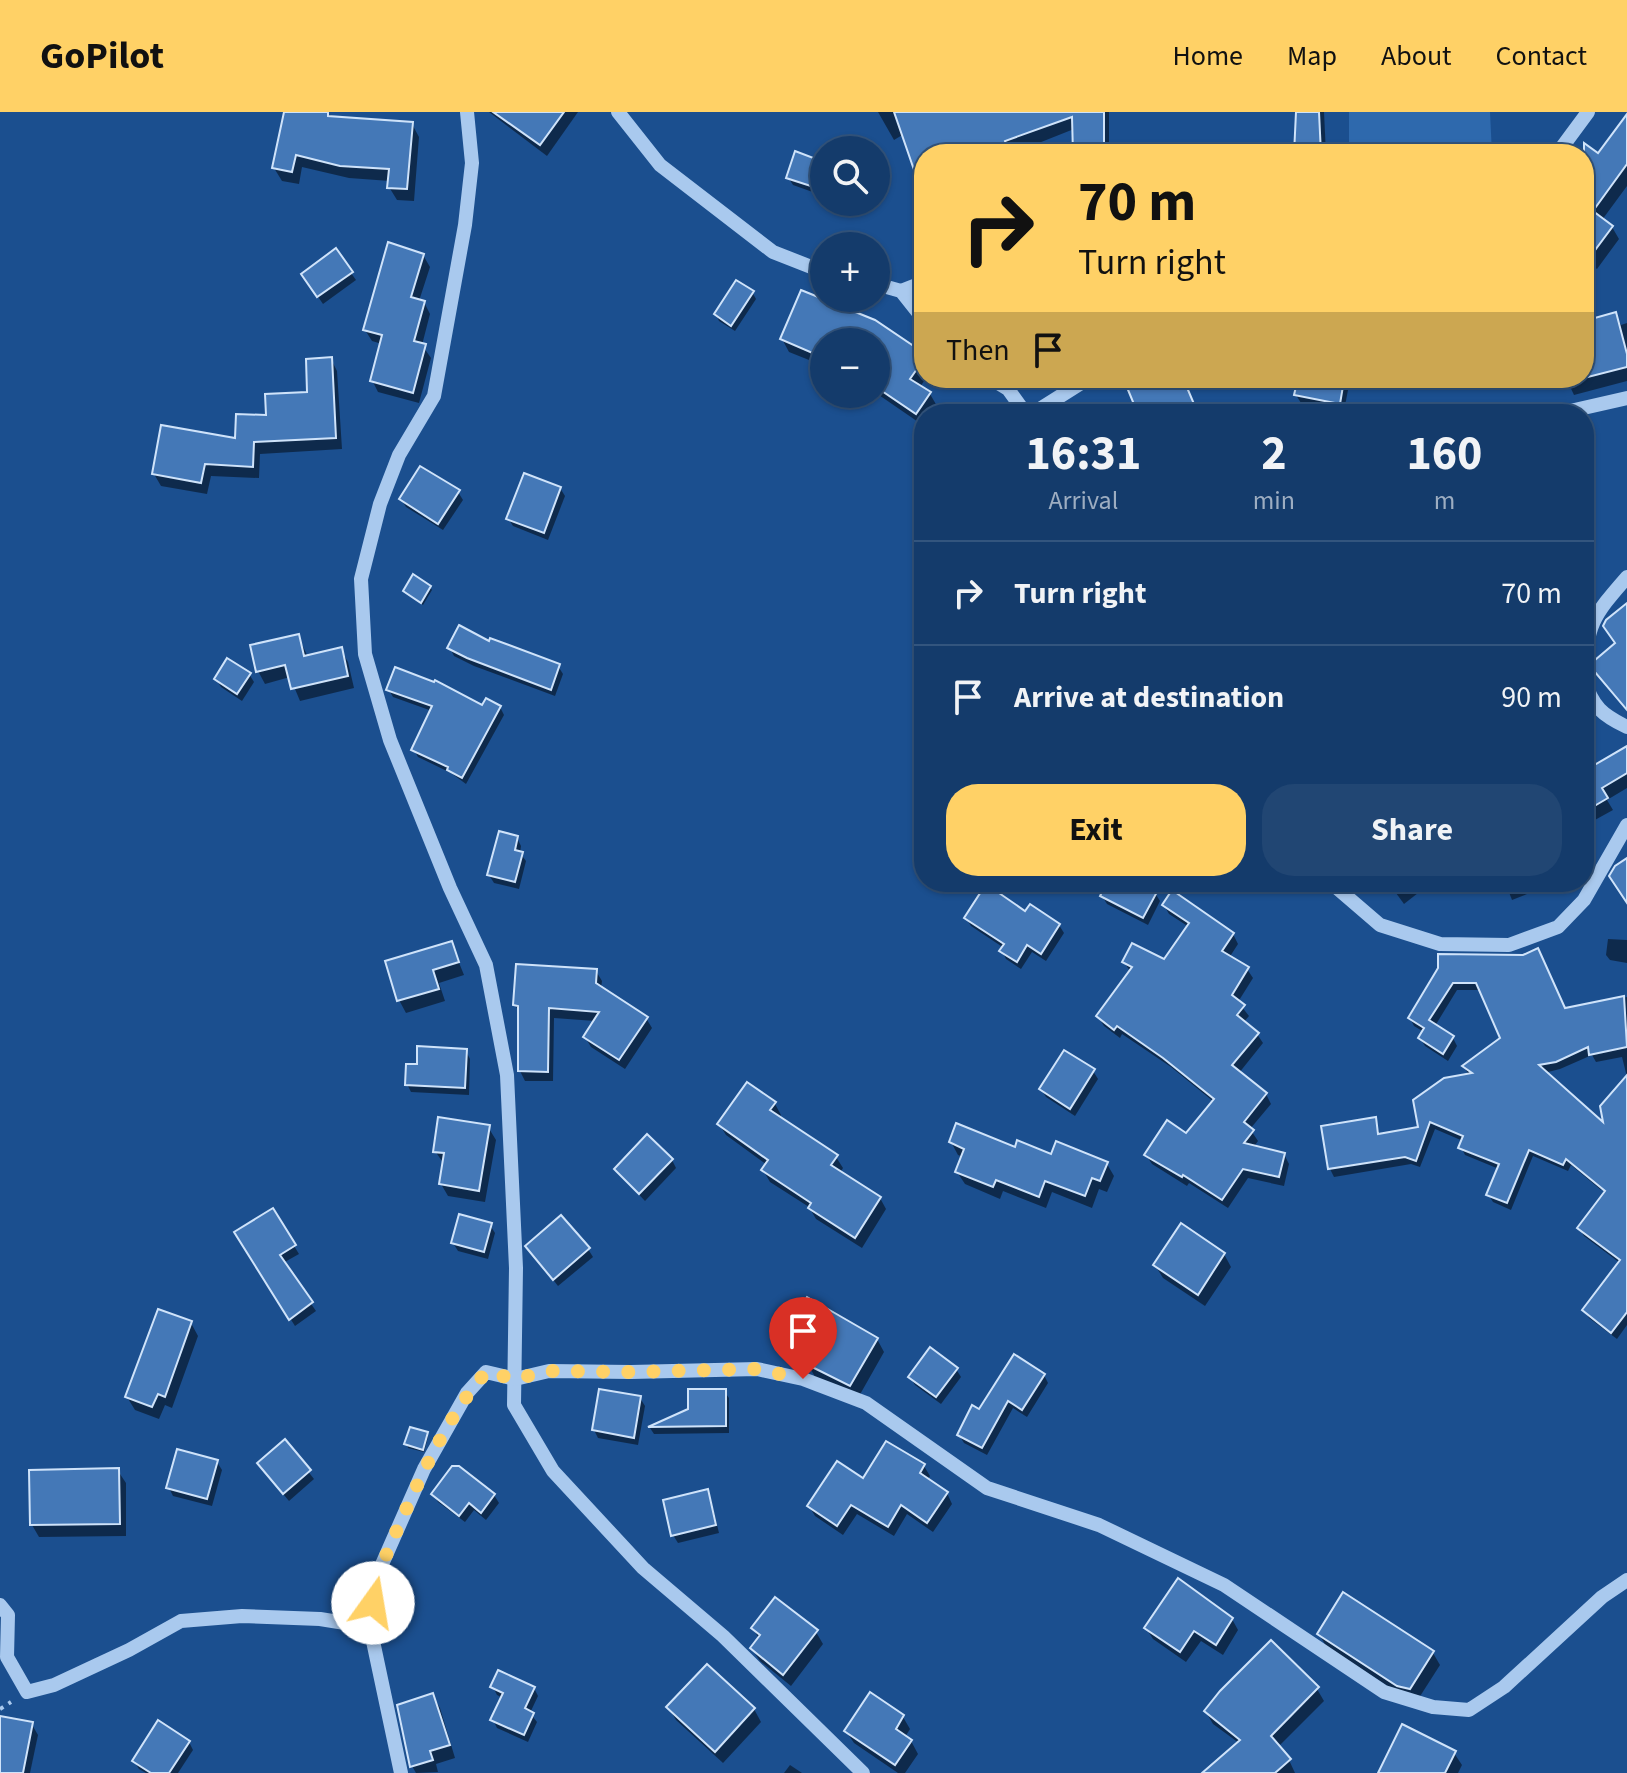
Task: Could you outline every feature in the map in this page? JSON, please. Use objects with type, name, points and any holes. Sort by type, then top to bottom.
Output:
[{"type":"street","points":[[467,112],[472,163],[469,194],[434,396],[394,467],[380,504],[361,579],[365,654],[390,740],[450,888],[486,965],[507,1075],[516,1268],[514,1405],[553,1471],[643,1568],[723,1636],[863,1773]]},
{"type":"street","points":[[618,112],[660,165],[773,252],[810,267]]},
{"type":"street","points":[[1564,144],[1588,112]]},
{"type":"street","points":[[901,291],[914,286]]},
{"type":"street","points":[[890,288],[901,291],[914,307]]},
{"type":"street","points":[[1006,388],[1019,404]]},
{"type":"street","points":[[1048,404],[1073,388]]},
{"type":"street","points":[[1594,406],[1627,398]]},
{"type":"street","points":[[1594,619],[1597,611],[1627,577]]},
{"type":"street","points":[[1594,703],[1608,717],[1627,727]]},
{"type":"street","points":[[1594,883],[1627,825]]},
{"type":"street","points":[[1342,892],[1380,925],[1440,944],[1509,945],[1558,927],[1589,892]]},
{"type":"street","points":[[401,1773],[370,1627],[376,1578],[424,1469],[467,1393],[486,1372],[515,1379],[549,1371],[757,1369],[803,1379],[866,1403],[987,1488],[1099,1525],[1224,1585],[1384,1692],[1433,1707],[1469,1710],[1504,1687],[1602,1597],[1627,1580]]},
{"type":"street","points":[[0,1605],[8,1615],[7,1657],[27,1692],[54,1685],[129,1650],[181,1621],[242,1616],[320,1619],[370,1627]]},
{"type":"shaded area","points":[[1349,112],[1490,112],[1492,144],[1349,144]]},
{"type":"building","points":[[284,112],[328,112],[328,116],[413,122],[407,189],[387,188],[389,169],[340,166],[296,155],[292,172],[272,168]]},
{"type":"building","points":[[493,112],[564,112],[540,145]]},
{"type":"building","points":[[894,112],[1104,112],[1104,144],[1073,144],[1072,117],[1005,141],[1006,144],[914,144],[914,170]]},
{"type":"building","points":[[1296,112],[1319,112],[1321,144],[1294,144]]},
{"type":"building","points":[[1627,114],[1627,164],[1594,210],[1594,150],[1598,153]]},
{"type":"building","points":[[795,151],[810,157],[810,186],[786,178]]},
{"type":"building","points":[[1594,212],[1613,226],[1594,252]]},
{"type":"building","points":[[388,242],[424,254],[411,297],[425,301],[414,341],[426,344],[413,393],[370,381],[382,335],[363,330]]},
{"type":"building","points":[[336,248],[353,272],[317,297],[301,274]]},
{"type":"building","points":[[736,280],[754,291],[731,326],[714,314]]},
{"type":"building","points":[[801,290],[810,294],[810,312],[855,312],[887,328],[810,328],[810,352],[780,339]]},
{"type":"building","points":[[1616,312],[1627,354],[1627,367],[1594,375],[1594,318]]},
{"type":"building","points":[[890,330],[914,346],[914,373],[910,379],[914,381],[914,388],[925,388],[931,392],[923,404],[914,404],[914,413],[890,396]]},
{"type":"building","points":[[332,357],[336,438],[254,442],[253,467],[205,464],[201,483],[152,474],[161,425],[235,438],[236,414],[266,415],[265,394],[307,392],[306,359]]},
{"type":"building","points":[[1127,388],[1187,388],[1194,404],[1134,404]]},
{"type":"building","points":[[1296,388],[1343,388],[1340,404],[1294,395]]},
{"type":"building","points":[[420,466],[460,490],[438,524],[399,499]]},
{"type":"building","points":[[524,473],[561,487],[544,533],[506,519]]},
{"type":"building","points":[[413,574],[431,586],[421,603],[403,591]]},
{"type":"building","points":[[1627,603],[1627,710],[1594,671],[1595,660],[1615,643],[1603,626]]},
{"type":"building","points":[[459,625],[489,641],[490,638],[560,664],[551,690],[447,648]]},
{"type":"building","points":[[299,634],[304,656],[342,647],[348,676],[291,689],[285,665],[256,672],[250,645]]},
{"type":"building","points":[[227,658],[251,673],[237,694],[214,679]]},
{"type":"building","points":[[395,667],[435,680],[482,705],[486,698],[501,706],[462,778],[447,770],[448,767],[411,750],[432,706],[386,690]]},
{"type":"building","points":[[1627,746],[1627,773],[1602,788],[1608,798],[1594,806],[1594,765]]},
{"type":"building","points":[[499,831],[518,836],[515,850],[523,852],[515,882],[487,875]]},
{"type":"building","points":[[1627,858],[1627,903],[1609,876],[1615,866]]},
{"type":"building","points":[[981,892],[998,892],[1025,911],[1030,904],[1060,924],[1041,954],[1027,945],[1017,962],[999,951],[1004,944],[964,918]]},
{"type":"building","points":[[1102,892],[1157,892],[1143,918],[1100,896]]},
{"type":"building","points":[[1171,892],[1175,892],[1234,933],[1222,951],[1249,967],[1232,995],[1245,1005],[1237,1015],[1259,1033],[1232,1065],[1267,1093],[1244,1122],[1254,1130],[1244,1143],[1285,1153],[1279,1177],[1243,1169],[1222,1200],[1144,1155],[1167,1120],[1186,1133],[1214,1099],[1163,1058],[1117,1026],[1114,1030],[1096,1016],[1132,967],[1122,962],[1132,943],[1164,959],[1189,923],[1162,905]]},
{"type":"building","points":[[452,941],[459,962],[433,970],[439,989],[397,1001],[385,961]]},
{"type":"building","points":[[1538,948],[1565,1008],[1624,996],[1627,1047],[1589,1055],[1588,1047],[1556,1062],[1539,1065],[1603,1122],[1600,1106],[1627,1075],[1627,1312],[1611,1333],[1582,1310],[1620,1260],[1577,1228],[1605,1191],[1566,1159],[1563,1165],[1529,1150],[1507,1203],[1486,1195],[1499,1164],[1458,1148],[1463,1136],[1430,1122],[1416,1161],[1405,1157],[1328,1169],[1321,1126],[1376,1117],[1378,1134],[1418,1127],[1413,1100],[1444,1078],[1472,1073],[1462,1066],[1500,1038],[1476,983],[1453,983],[1429,1020],[1454,1036],[1443,1054],[1418,1038],[1424,1028],[1408,1018],[1438,968],[1438,954],[1523,955]]},
{"type":"building","points":[[516,964],[597,969],[596,983],[648,1017],[619,1060],[583,1037],[599,1012],[549,1008],[548,1072],[518,1071],[518,1006],[513,1005]]},
{"type":"building","points":[[417,1046],[467,1049],[465,1088],[405,1085],[406,1064],[417,1064]]},
{"type":"building","points":[[1064,1050],[1095,1069],[1070,1109],[1039,1089]]},
{"type":"building","points":[[747,1082],[776,1102],[770,1110],[838,1155],[831,1165],[881,1197],[855,1238],[808,1208],[811,1203],[761,1170],[768,1160],[717,1124]]},
{"type":"building","points":[[438,1117],[490,1125],[479,1191],[439,1184],[444,1153],[433,1152]]},
{"type":"building","points":[[956,1123],[1015,1147],[1017,1140],[1051,1154],[1056,1141],[1108,1162],[1100,1181],[1092,1178],[1085,1196],[1045,1181],[1039,1197],[996,1180],[993,1187],[955,1172],[964,1149],[949,1142]]},
{"type":"building","points":[[647,1134],[673,1159],[639,1194],[614,1169]]},
{"type":"building","points":[[273,1208],[296,1245],[280,1255],[313,1302],[289,1320],[234,1232]]},
{"type":"building","points":[[459,1214],[492,1223],[484,1252],[451,1243]]},
{"type":"building","points":[[561,1215],[590,1248],[553,1280],[525,1246]]},
{"type":"building","points":[[1181,1223],[1225,1253],[1198,1295],[1153,1265]]},
{"type":"building","points":[[807,1297],[878,1338],[850,1386],[806,1364],[822,1337],[793,1321]]},
{"type":"building","points":[[158,1309],[192,1321],[165,1397],[158,1394],[152,1407],[125,1397]]},
{"type":"building","points":[[930,1347],[958,1368],[936,1397],[908,1377]]},
{"type":"building","points":[[1014,1354],[1045,1374],[1022,1410],[1008,1401],[982,1448],[957,1435],[972,1405],[979,1409]]},
{"type":"building","points":[[599,1389],[641,1396],[634,1438],[592,1430]]},
{"type":"building","points":[[688,1389],[726,1389],[726,1426],[648,1427],[688,1409]]},
{"type":"building","points":[[410,1427],[428,1432],[423,1450],[404,1444]]},
{"type":"building","points":[[285,1439],[311,1470],[283,1494],[257,1463]]},
{"type":"building","points":[[886,1441],[925,1464],[920,1473],[948,1492],[927,1523],[901,1505],[888,1527],[851,1505],[837,1526],[807,1506],[837,1461],[863,1478]]},
{"type":"building","points":[[177,1449],[218,1460],[207,1499],[166,1488]]},
{"type":"building","points":[[452,1466],[459,1466],[495,1494],[481,1513],[469,1503],[459,1516],[431,1494]]},
{"type":"building","points":[[119,1468],[120,1524],[30,1525],[29,1470]]},
{"type":"building","points":[[708,1489],[716,1525],[671,1536],[663,1500]]},
{"type":"building","points":[[1178,1578],[1233,1618],[1216,1645],[1194,1631],[1180,1652],[1144,1628]]},
{"type":"building","points":[[1343,1592],[1434,1651],[1410,1689],[1397,1686],[1317,1634]]},
{"type":"building","points":[[775,1597],[818,1630],[783,1675],[750,1648],[760,1635],[751,1628]]},
{"type":"building","points":[[1271,1640],[1319,1687],[1271,1736],[1291,1759],[1275,1773],[1202,1773],[1240,1740],[1204,1711]]},
{"type":"building","points":[[707,1664],[755,1708],[715,1752],[666,1707]]},
{"type":"building","points":[[498,1670],[535,1687],[525,1708],[534,1713],[524,1735],[490,1720],[503,1693],[490,1687]]},
{"type":"building","points":[[870,1692],[904,1715],[896,1729],[912,1740],[895,1765],[844,1731]]},
{"type":"building","points":[[433,1693],[450,1745],[430,1751],[433,1760],[410,1767],[397,1705]]},
{"type":"building","points":[[0,1716],[33,1722],[23,1773],[0,1773]]},
{"type":"building","points":[[158,1720],[190,1741],[169,1773],[151,1773],[132,1761]]},
{"type":"building","points":[[1402,1724],[1456,1751],[1445,1773],[1378,1773]]},
{"type":"route","points":[[373,1603],[376,1578],[424,1469],[467,1393],[486,1372],[515,1379],[549,1371],[757,1369],[803,1379]]}]
